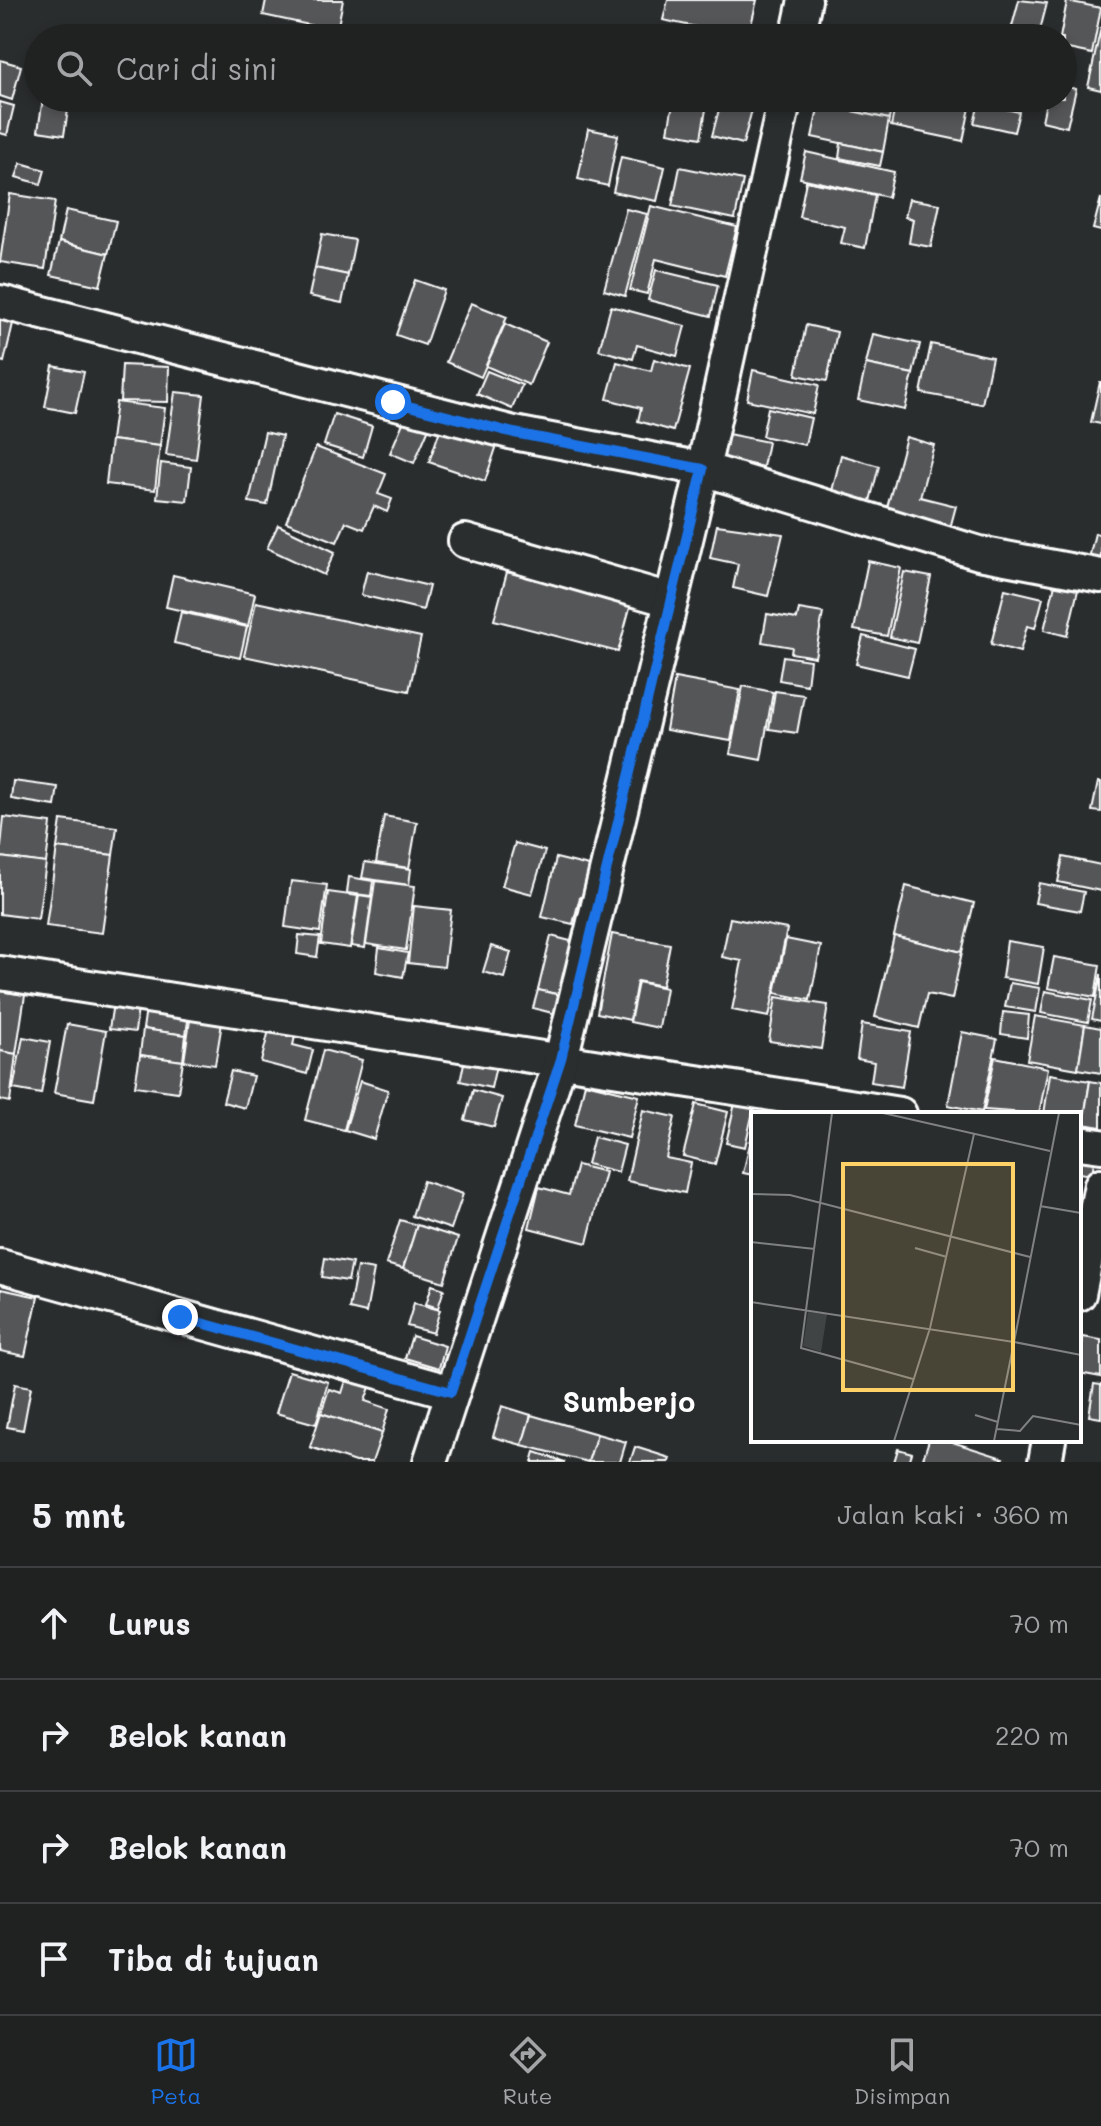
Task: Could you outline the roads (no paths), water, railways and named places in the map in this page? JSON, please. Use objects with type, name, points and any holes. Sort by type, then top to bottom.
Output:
[{"type":"street","points":[[800,24],[805,0]]},
{"type":"street","points":[[430,1462],[561,1059],[703,469],[782,112]]},
{"type":"street","points":[[0,302],[514,433],[703,469],[979,553],[1101,576]]},
{"type":"street","points":[[465,541],[670,600]]},
{"type":"street","points":[[0,973],[888,1112]]},
{"type":"street","points":[[1081,1143],[1101,1146]]},
{"type":"street","points":[[1081,1284],[1101,1185]]},
{"type":"street","points":[[0,1266],[451,1392]]},
{"type":"street","points":[[1045,1462],[1049,1442]]},
{"type":"district","name":"Sumberjo","points":[[629,1401]]}]
